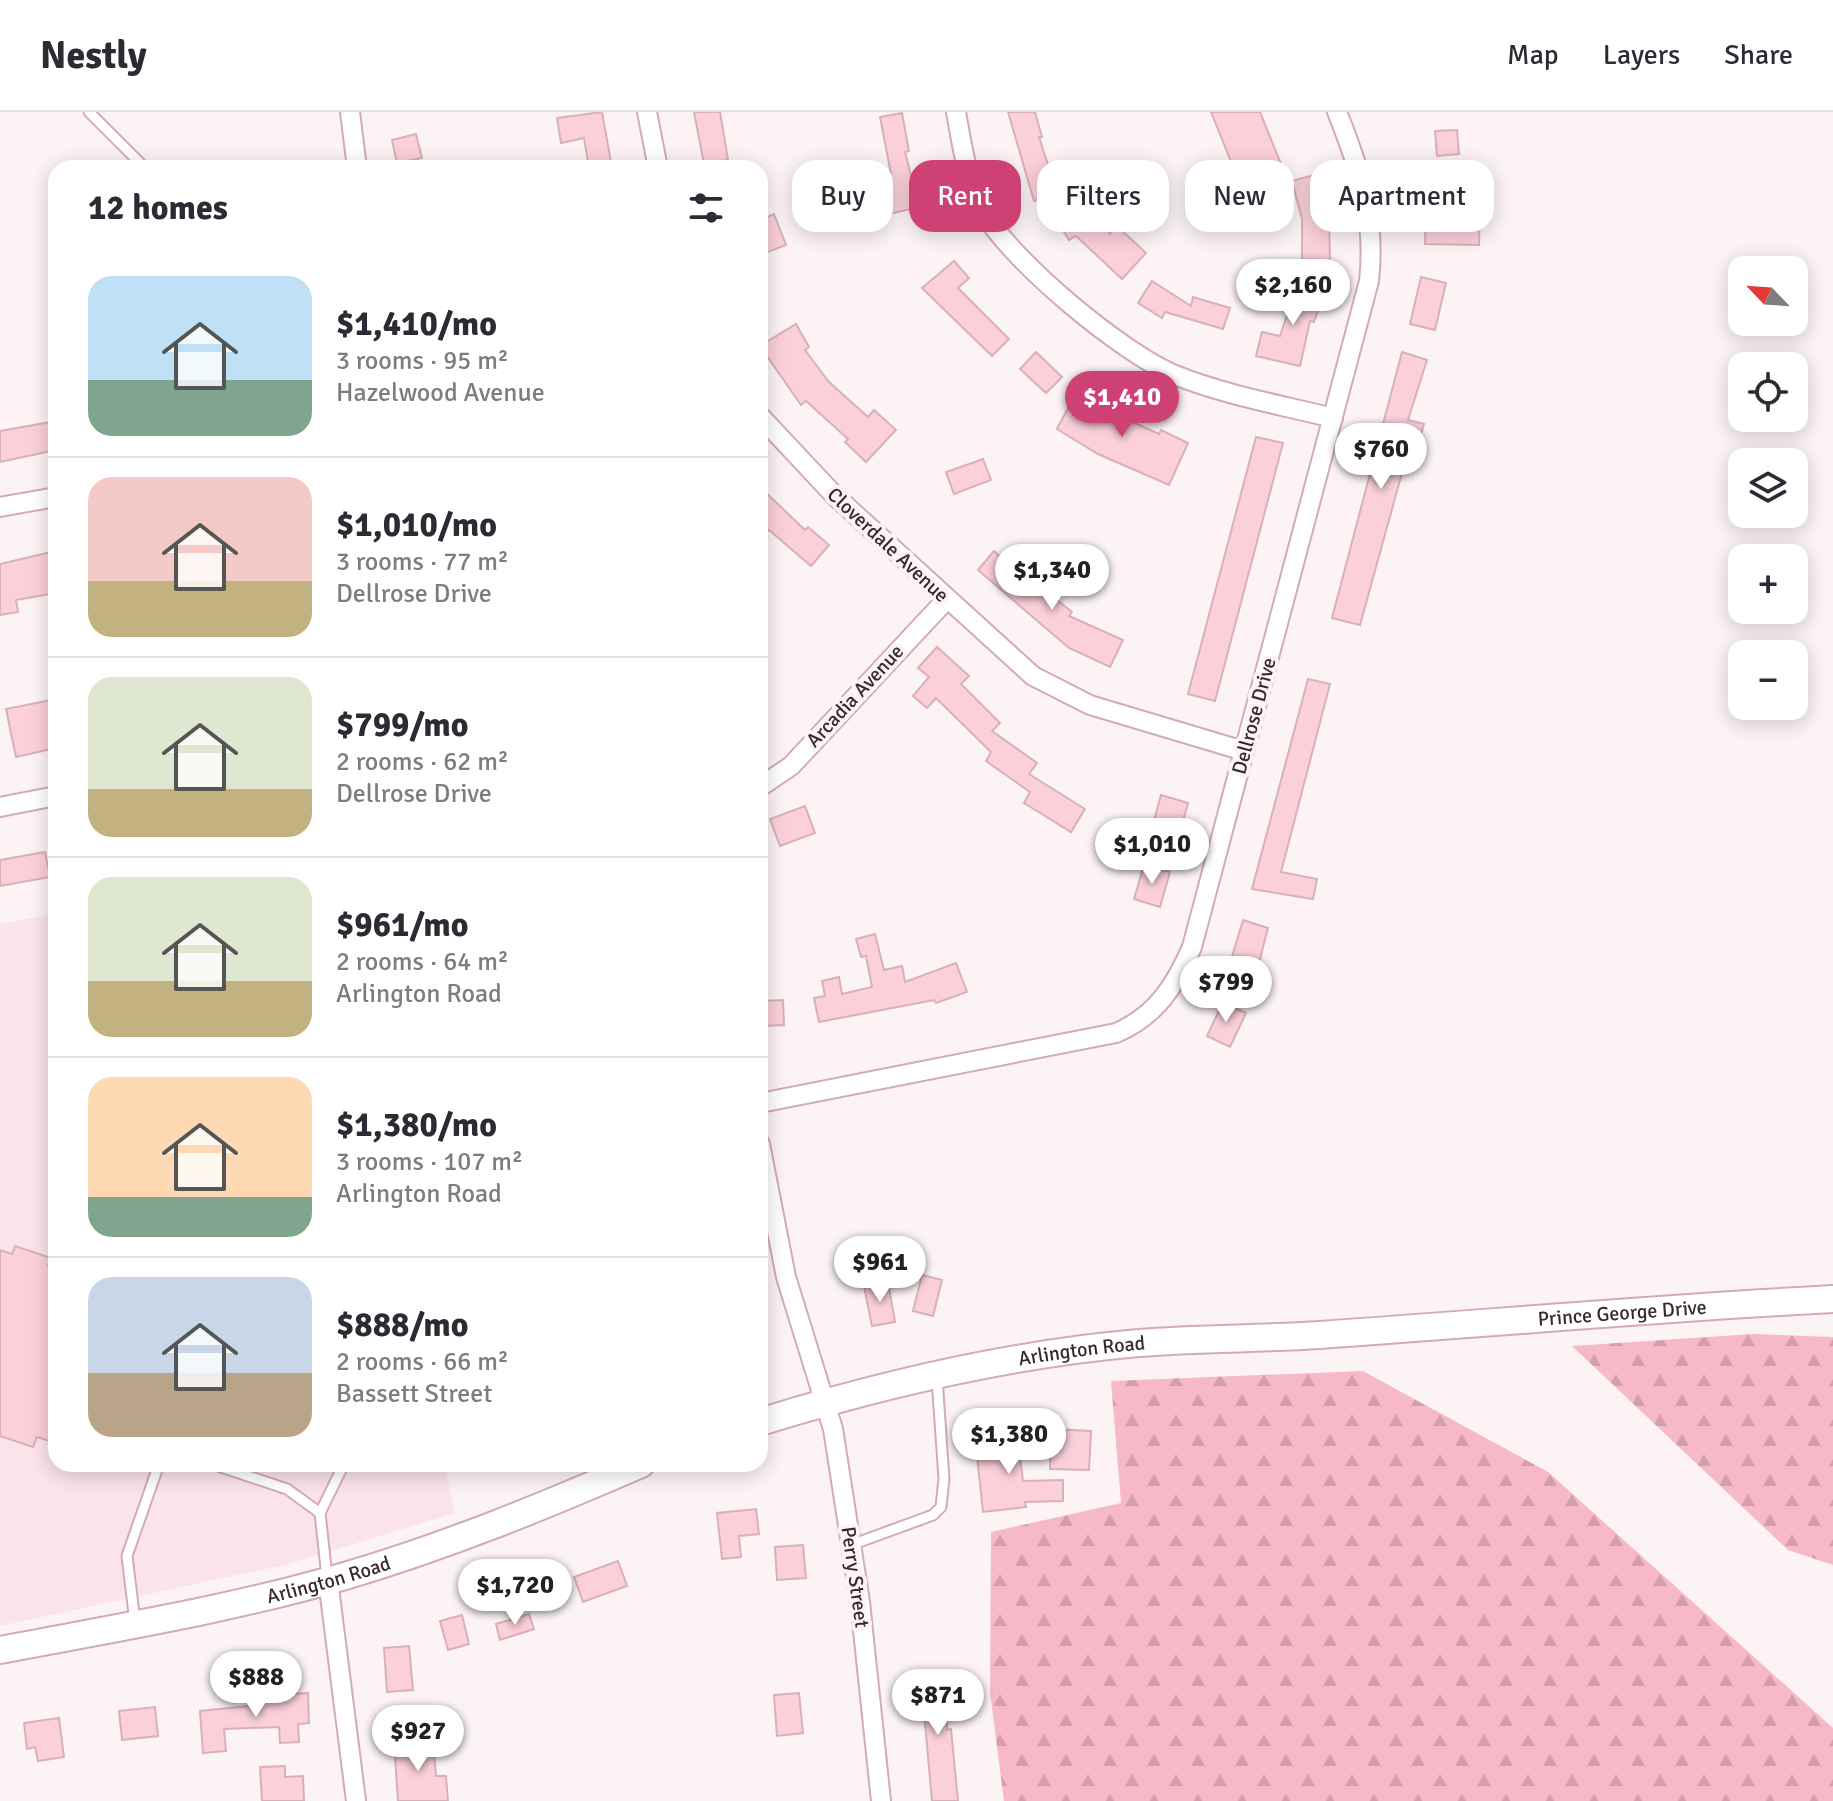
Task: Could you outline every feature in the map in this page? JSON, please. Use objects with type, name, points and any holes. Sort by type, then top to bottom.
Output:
[{"type":"main road","name":"Prince George Drive","points":[[1411,1327],[1833,1299]]},
{"type":"main road","name":"Arlington Road","points":[[768,1420],[825,1402],[1045,1355],[1139,1343],[1319,1335],[1411,1327]]},
{"type":"main road","name":"Arlington Road","points":[[0,1650],[136,1624],[328,1580],[447,1543],[621,1472]]},
{"type":"street","points":[[350,112],[356,160]]},
{"type":"street","points":[[647,112],[656,160]]},
{"type":"street","points":[[956,112],[965,159],[984,212],[1004,241],[1086,316],[1126,347],[1176,375],[1333,418]]},
{"type":"street","name":"Dellrose Drive","points":[[768,1101],[1116,1033],[1153,1011],[1170,992],[1192,947],[1369,281],[1373,247],[1368,198],[1337,112]]},
{"type":"street","name":"Cloverdale Avenue","points":[[768,425],[835,496],[1023,668],[1061,693],[1090,705],[1244,751]]},
{"type":"street","points":[[0,507],[48,498]]},
{"type":"street","name":"Arcadia Avenue","points":[[768,782],[791,766],[946,600]]},
{"type":"street","points":[[0,807],[48,798]]},
{"type":"street","name":"Perry Street","points":[[768,1185],[786,1277],[810,1365],[833,1429],[851,1545],[881,1801]]},
{"type":"street","points":[[328,1580],[356,1801]]},
{"type":"lane","points":[[89,112],[137,160]]},
{"type":"lane","points":[[851,1545],[902,1523],[933,1515],[941,1507],[944,1479],[937,1376]]},
{"type":"lane","points":[[136,1624],[127,1556],[156,1472]]},
{"type":"lane","points":[[236,1472],[287,1489],[320,1513]]},
{"type":"lane","points":[[328,1580],[320,1513],[340,1472]]},
{"type":"shaded area","points":[[48,915],[48,1472],[447,1472],[455,1513],[289,1564],[0,1626],[0,924]]},
{"type":"green space","points":[[1753,1334],[1833,1337],[1833,1565],[1788,1550],[1572,1346]]},
{"type":"green space","points":[[1363,1371],[1548,1472],[1833,1728],[1833,1801],[1004,1801],[990,1692],[991,1532],[1121,1503],[1111,1381]]},
{"type":"building","points":[[602,112],[611,160],[588,160],[584,138],[561,143],[557,118]]},
{"type":"building","points":[[694,112],[720,112],[728,160],[703,160]]},
{"type":"building","points":[[1008,112],[1035,112],[1046,160],[1037,160],[1037,200],[1034,201]]},
{"type":"building","points":[[1211,112],[1260,112],[1279,160],[1230,160]]},
{"type":"building","points":[[902,113],[909,151],[905,152],[909,168],[909,209],[893,213],[893,160],[888,160],[880,117]]},
{"type":"building","points":[[1457,130],[1459,154],[1437,156],[1435,131]]},
{"type":"building","points":[[416,134],[422,158],[396,160],[392,140]]},
{"type":"building","points":[[1310,176],[1310,232],[1329,232],[1330,261],[1302,262],[1302,219],[1294,180]]},
{"type":"building","points":[[774,214],[786,245],[768,252],[768,217]]},
{"type":"building","points":[[1064,232],[1123,232],[1146,253],[1122,279],[1076,236],[1069,240]]},
{"type":"building","points":[[1425,232],[1479,232],[1479,245],[1425,244]]},
{"type":"building","points":[[954,261],[969,278],[958,288],[1009,339],[992,356],[922,288]]},
{"type":"building","points":[[1421,277],[1446,283],[1435,330],[1410,324]]},
{"type":"building","points":[[1152,281],[1191,306],[1193,297],[1230,308],[1223,329],[1165,312],[1162,318],[1138,303]]},
{"type":"building","points":[[1298,281],[1325,290],[1314,322],[1310,321],[1300,366],[1256,356],[1262,332],[1280,336]]},
{"type":"building","points":[[796,324],[809,347],[805,350],[829,382],[868,417],[874,410],[896,430],[866,462],[845,442],[848,439],[806,401],[801,405],[768,358],[768,341]]},
{"type":"building","points":[[1036,352],[1062,377],[1046,393],[1020,369]]},
{"type":"building","points":[[1402,352],[1427,360],[1408,420],[1424,424],[1418,445],[1410,444],[1360,625],[1332,618]]},
{"type":"building","points":[[1078,389],[1103,402],[1100,407],[1159,434],[1161,430],[1188,443],[1169,485],[1098,454],[1057,429]]},
{"type":"building","points":[[48,422],[48,452],[0,462],[0,431]]},
{"type":"building","points":[[1256,437],[1283,443],[1215,701],[1188,694]]},
{"type":"building","points":[[983,459],[991,480],[954,494],[946,472]]},
{"type":"building","points":[[768,495],[805,530],[808,527],[829,545],[811,566],[769,530]]},
{"type":"building","points":[[994,551],[1036,589],[1046,577],[1063,590],[1056,599],[1072,612],[1069,616],[1123,640],[1110,667],[1069,648],[978,570]]},
{"type":"building","points":[[48,553],[48,594],[16,600],[18,612],[0,615],[0,564]]},
{"type":"building","points":[[937,647],[969,676],[961,684],[1000,723],[992,731],[1037,763],[1029,774],[1085,809],[1071,832],[1024,803],[1030,792],[986,761],[991,752],[936,698],[927,708],[913,696],[929,677],[918,668]]},
{"type":"building","points":[[1308,679],[1330,684],[1281,872],[1317,879],[1313,899],[1252,889]]},
{"type":"building","points":[[48,701],[48,750],[16,757],[6,709]]},
{"type":"building","points":[[1161,795],[1188,803],[1178,839],[1151,831]]},
{"type":"building","points":[[805,806],[815,833],[780,846],[770,819]]},
{"type":"building","points":[[45,852],[48,877],[0,886],[0,860]]},
{"type":"building","points":[[1144,865],[1170,872],[1160,907],[1134,899]]},
{"type":"building","points":[[1243,920],[1268,928],[1258,967],[1231,960]]},
{"type":"building","points":[[875,934],[884,970],[902,966],[905,982],[956,963],[967,992],[936,1003],[934,1000],[819,1022],[814,998],[825,996],[822,981],[839,977],[842,994],[872,987],[866,956],[861,957],[856,939]]},
{"type":"building","points":[[783,1000],[784,1025],[768,1026],[768,1001]]},
{"type":"building","points":[[1223,1002],[1246,1013],[1230,1047],[1207,1036]]},
{"type":"building","points":[[15,1246],[48,1257],[48,1440],[37,1437],[33,1447],[0,1436],[0,1250],[12,1254]]},
{"type":"building","points":[[922,1275],[942,1280],[933,1316],[913,1311]]},
{"type":"building","points":[[888,1282],[895,1322],[872,1326],[864,1286]]},
{"type":"building","points":[[1051,1429],[1091,1431],[1089,1470],[1050,1469]]},
{"type":"building","points":[[1017,1432],[1023,1481],[1063,1480],[1063,1501],[1025,1502],[1026,1507],[983,1512],[975,1437]]},
{"type":"building","points":[[756,1509],[759,1534],[739,1536],[741,1557],[722,1559],[717,1513]]},
{"type":"building","points":[[803,1545],[806,1578],[777,1580],[775,1547]]},
{"type":"building","points":[[618,1561],[627,1586],[583,1602],[574,1577]]},
{"type":"building","points":[[529,1614],[534,1629],[500,1640],[496,1624]]},
{"type":"building","points":[[462,1615],[469,1644],[448,1650],[440,1621]]},
{"type":"building","points":[[409,1646],[413,1690],[387,1692],[384,1648]]},
{"type":"building","points":[[921,1672],[946,1672],[947,1730],[951,1729],[958,1801],[932,1801],[924,1712],[921,1712]]},
{"type":"building","points":[[308,1693],[309,1723],[298,1724],[299,1742],[280,1743],[279,1727],[224,1729],[226,1751],[203,1753],[200,1711],[249,1706],[249,1696]]},
{"type":"building","points":[[799,1693],[803,1733],[777,1736],[774,1695]]},
{"type":"building","points":[[155,1707],[158,1736],[122,1740],[119,1711]]},
{"type":"building","points":[[59,1718],[64,1757],[38,1761],[35,1747],[27,1749],[24,1723]]},
{"type":"building","points":[[433,1739],[436,1776],[446,1776],[448,1801],[398,1801],[394,1742]]},
{"type":"building","points":[[285,1766],[285,1777],[303,1776],[304,1801],[262,1801],[260,1767]]}]
